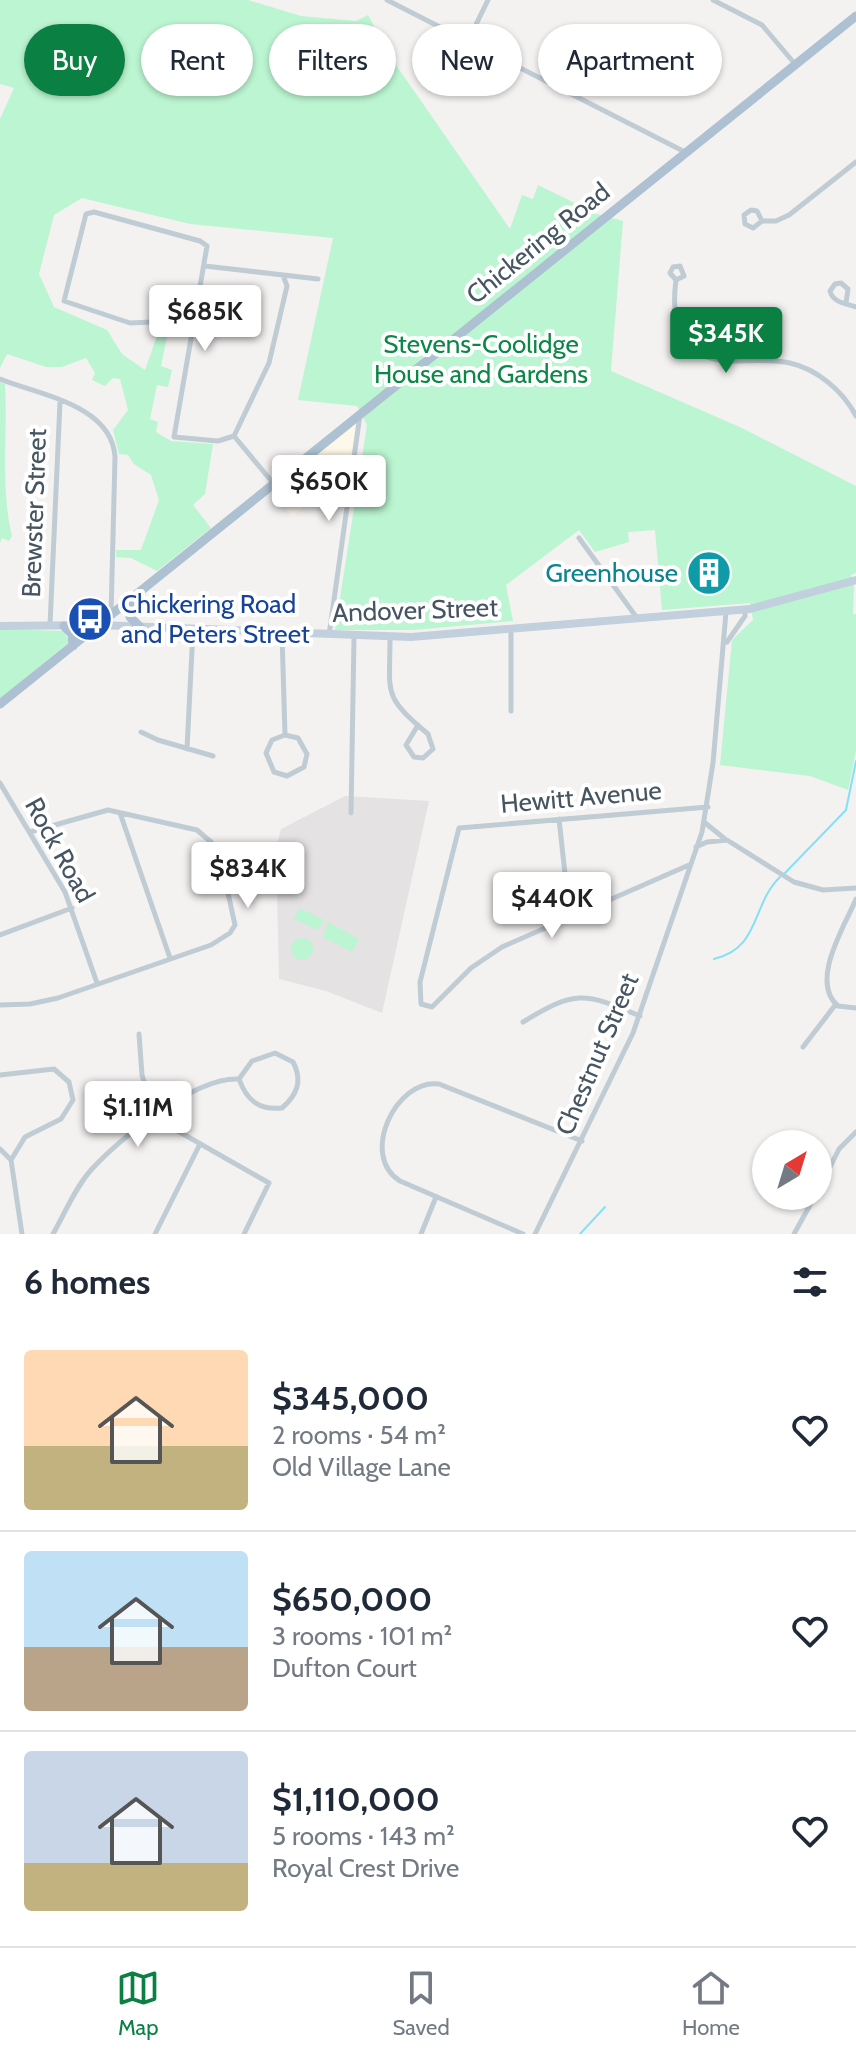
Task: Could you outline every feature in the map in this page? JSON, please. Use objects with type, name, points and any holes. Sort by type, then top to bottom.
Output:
[{"type":"main road","name":"Chickering Road","points":[[98,625],[856,16]]},
{"type":"main road","name":"Andover Street","points":[[0,626],[98,625],[390,638],[745,610],[856,580]]},
{"type":"main road","points":[[130,600],[130,617],[141,628]]},
{"type":"main road","points":[[0,704],[98,625]]},
{"type":"main road","points":[[64,626],[72,634],[73,646]]},
{"type":"street","points":[[387,0],[434,24]]},
{"type":"street","points":[[476,24],[488,0]]},
{"type":"street","points":[[713,0],[762,25],[795,64]]},
{"type":"street","points":[[522,68],[686,152]]},
{"type":"street","points":[[762,221],[776,221],[789,215],[856,162]]},
{"type":"street","points":[[196,320],[122,321],[64,301],[64,290],[86,214],[90,212],[202,241],[207,246],[196,320],[174,437],[218,441],[234,436],[273,350],[287,286],[284,278]]},
{"type":"street","points":[[205,266],[284,278],[318,279]]},
{"type":"street","points":[[676,280],[676,326],[679,335],[693,349],[723,360],[763,360],[805,368],[836,390],[856,416]]},
{"type":"street","points":[[846,303],[856,307]]},
{"type":"street","points":[[0,379],[100,421],[115,448],[111,615]]},
{"type":"street","name":"Brewster Street","points":[[50,626],[60,402]]},
{"type":"street","points":[[329,636],[360,414]]},
{"type":"street","points":[[234,436],[274,484]]},
{"type":"street","points":[[579,538],[637,618]]},
{"type":"street","points":[[620,619],[626,607],[623,597]]},
{"type":"street","name":"Chestnut Street","points":[[724,650],[745,616],[745,610]]},
{"type":"street","name":"Chestnut Street","points":[[535,1234],[640,1016],[704,822],[708,807],[726,612]]},
{"type":"street","points":[[511,628],[511,711]]},
{"type":"street","points":[[187,749],[193,630]]},
{"type":"street","points":[[282,634],[285,735]]},
{"type":"street","points":[[351,813],[354,637]]},
{"type":"street","points":[[390,638],[390,694],[397,707],[418,725],[433,741],[431,753],[423,758],[414,757],[406,745],[418,725]]},
{"type":"street","points":[[141,732],[213,756]]},
{"type":"street","points":[[285,735],[298,738],[307,754],[304,767],[287,776],[274,772],[266,760],[272,740],[285,735]]},
{"type":"street","name":"Rock Road","points":[[0,783],[72,908],[97,983]]},
{"type":"street","name":"Hewitt Avenue","points":[[689,865],[502,947],[476,964],[435,1005],[425,1008],[419,998],[420,982],[459,828],[708,807]]},
{"type":"street","points":[[0,1005],[40,1002],[211,945],[233,930],[235,919],[217,858],[208,837],[197,830],[120,812],[102,811],[30,832]]},
{"type":"street","points":[[120,812],[170,958]]},
{"type":"street","points":[[559,819],[565,874]]},
{"type":"street","points":[[704,822],[782,876],[823,890],[856,888]]},
{"type":"street","points":[[696,847],[707,842],[727,840]]},
{"type":"street","points":[[836,1004],[827,987],[829,968],[856,899]]},
{"type":"street","points":[[0,935],[72,908]]},
{"type":"street","points":[[523,1022],[560,1000],[574,996],[593,998],[640,1016]]},
{"type":"street","points":[[836,1004],[856,1008]]},
{"type":"street","points":[[803,1047],[836,1004]]},
{"type":"street","points":[[139,1034],[142,1074],[155,1118],[269,1183],[244,1234]]},
{"type":"street","points":[[275,1053],[293,1062],[298,1086],[294,1097],[282,1108],[271,1109],[251,1101],[239,1079],[252,1061],[275,1053]]},
{"type":"street","points":[[0,1075],[54,1069],[66,1079],[73,1100],[61,1119],[25,1137],[11,1160]]},
{"type":"street","points":[[53,1234],[91,1170],[202,1084],[220,1078],[239,1079]]},
{"type":"street","points":[[523,1234],[395,1178],[381,1158],[387,1126],[404,1097],[417,1085],[439,1084],[582,1141]]},
{"type":"street","points":[[832,1163],[839,1149],[856,1132]]},
{"type":"street","points":[[155,1234],[200,1144]]},
{"type":"street","points":[[0,1149],[11,1160],[22,1234]]},
{"type":"street","points":[[421,1234],[436,1197]]},
{"type":"street","points":[[794,1234],[808,1210]]},
{"type":"shaded area","points":[[356,421],[347,485],[331,480],[293,517],[270,492]]},
{"type":"shaded area","points":[[345,796],[429,801],[382,1013],[326,991],[279,979],[276,848],[281,829]]},
{"type":"green space","name":"Stevens-Coolidge House and Gardens","points":[[0,0],[248,0],[301,16],[356,21],[368,15],[373,24],[269,24],[269,96],[396,96],[396,65],[412,88],[412,96],[418,96],[510,229],[522,195],[533,199],[538,185],[597,214],[623,221],[611,371],[742,428],[856,486],[856,573],[851,575],[853,614],[856,614],[856,751],[848,790],[810,776],[720,765],[732,640],[753,620],[750,603],[662,610],[655,530],[628,532],[629,542],[595,552],[579,530],[506,585],[513,621],[413,630],[335,630],[367,425],[357,406],[298,400],[333,238],[190,224],[82,198],[54,215],[39,274],[54,307],[107,330],[122,354],[145,370],[159,330],[168,332],[161,366],[172,370],[168,387],[157,385],[150,419],[158,422],[156,432],[171,441],[213,444],[205,494],[193,505],[211,528],[157,571],[131,558],[116,557],[116,550],[141,550],[159,500],[151,475],[134,464],[128,455],[119,454],[113,430],[128,410],[120,379],[113,378],[105,386],[92,380],[95,373],[86,358],[62,367],[46,367],[7,354],[0,368],[0,119],[14,88],[0,84]]},
{"type":"green space","points":[[0,382],[5,384],[5,480],[12,536],[9,541],[2,538],[0,543]]},
{"type":"green space","points":[[0,629],[64,631],[69,642],[0,699]]},
{"type":"green space","points":[[300,908],[324,920],[318,930],[294,919]]},
{"type":"green space","points":[[328,922],[359,939],[352,952],[323,937]]},
{"type":"green space","points":[[302,938],[310,941],[313,949],[310,957],[302,960],[294,957],[291,949],[294,941]]},
{"type":"waterway","points":[[785,873],[846,810],[856,761]]},
{"type":"waterway","points":[[714,959],[729,953],[748,936],[764,900],[780,877]]},
{"type":"waterway","points":[[580,1234],[605,1207]]},
{"type":"place","name":"Greenhouse","points":[[709,573]]},
{"type":"place","name":"Chickering Road and Peters Street","points":[[90,619]]}]
